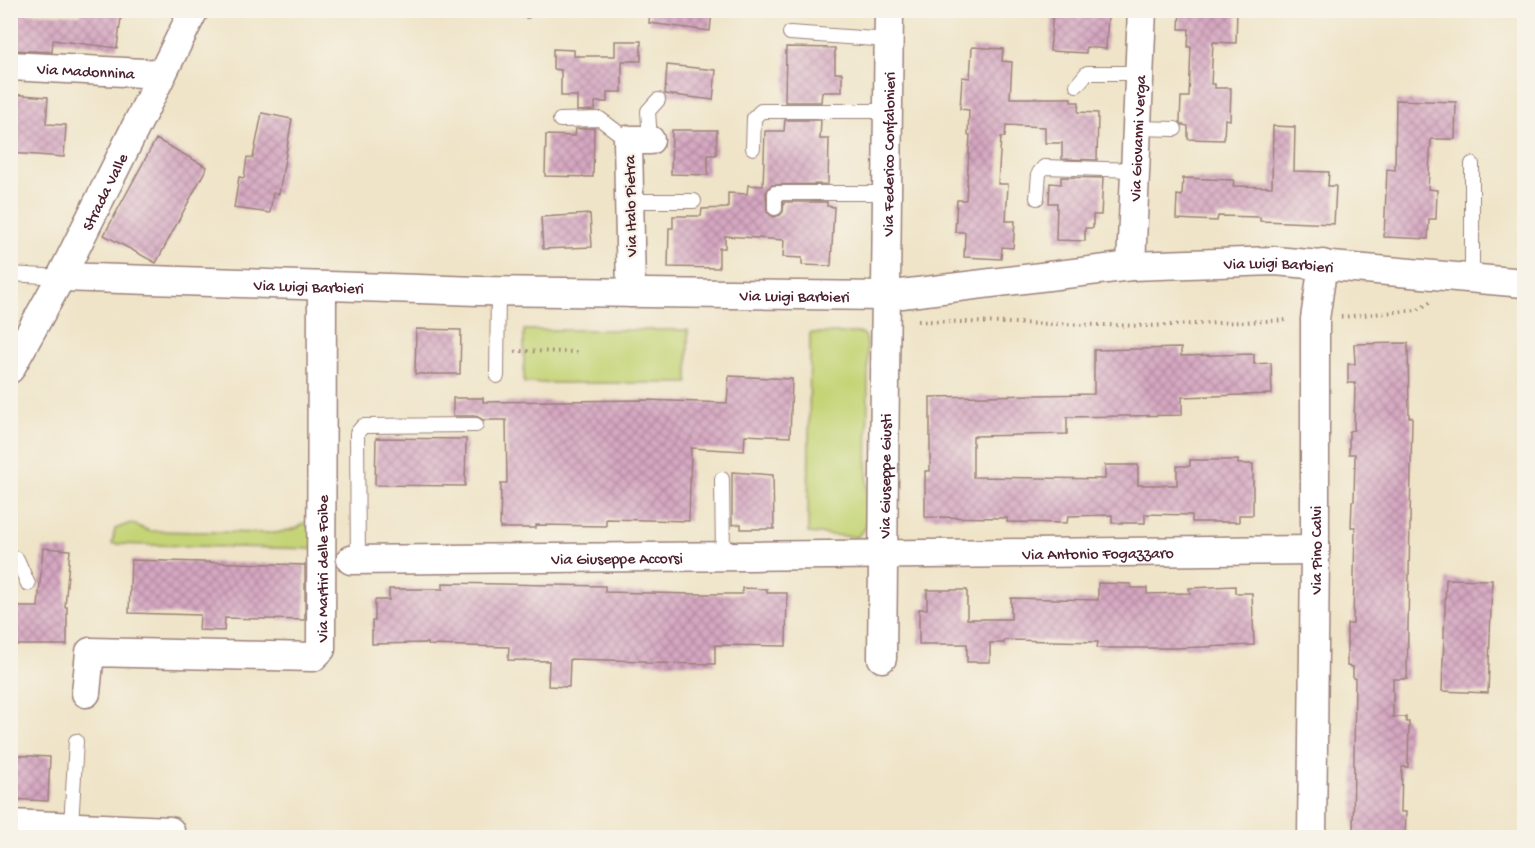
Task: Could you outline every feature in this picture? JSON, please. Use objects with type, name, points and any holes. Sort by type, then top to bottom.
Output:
[{"type":"street","name":"Strada Valle","points":[[10,369],[61,277],[194,10]]},
{"type":"street","name":"Via Federico Confalonieri","points":[[885,308],[889,10]]},
{"type":"street","name":"Via Giovanni Verga","points":[[1131,266],[1142,10]]},
{"type":"street","name":"Via Madonnina","points":[[10,66],[162,74]]},
{"type":"street","name":"Via Italo Pietra","points":[[631,293],[629,201],[639,140]]},
{"type":"street","name":"Via Luigi Barbieri","points":[[61,277],[322,287],[631,293],[885,308],[1131,266],[1275,261],[1524,283]]},
{"type":"street","name":"Via Pino Calvi","points":[[1312,837],[1316,550],[1315,319],[1323,264]]},
{"type":"street","name":"Via Martiri delle Foibe","points":[[86,693],[90,652],[312,657],[321,650],[322,287]]},
{"type":"street","name":"Via Giuseppe Giusti","points":[[882,658],[885,308]]},
{"type":"street","name":"Via Antonio Fogazzaro","points":[[882,555],[1316,550]]},
{"type":"street","name":"Via Giuseppe Accorsi","points":[[355,560],[882,555]]},
{"type":"street","points":[[21,828],[72,826],[170,831]]},
{"type":"lane","points":[[790,33],[889,40]]},
{"type":"lane","points":[[1077,84],[1087,73],[1139,73]]},
{"type":"lane","points":[[560,120],[600,119],[639,140],[648,111],[658,100]]},
{"type":"lane","points":[[753,148],[753,118],[761,111],[888,111]]},
{"type":"lane","points":[[1137,128],[1175,129]]},
{"type":"lane","points":[[1472,164],[1472,279]]},
{"type":"lane","points":[[1037,198],[1039,173],[1044,167],[1135,170]]},
{"type":"lane","points":[[775,208],[775,193],[886,193]]},
{"type":"lane","points":[[629,201],[694,201]]},
{"type":"lane","points":[[10,274],[61,277]]},
{"type":"lane","points":[[497,376],[498,291]]},
{"type":"lane","points":[[355,560],[357,433],[363,426],[476,425]]},
{"type":"lane","points":[[722,479],[723,556]]},
{"type":"lane","points":[[10,557],[17,559],[28,584]]},
{"type":"lane","points":[[72,826],[76,741]]},
{"type":"path","points":[[885,308],[1148,326],[1315,319],[1418,310],[1433,300]]},
{"type":"path","points":[[497,351],[580,352]]},
{"type":"green space","points":[[524,330],[688,330],[688,383],[524,383]]},
{"type":"green space","points":[[810,333],[862,333],[866,337],[868,360],[867,526],[857,537],[808,533]]},
{"type":"green space","points":[[315,516],[315,549],[112,544],[115,529],[131,523],[149,531],[276,533],[297,528]]},
{"type":"building","points":[[81,10],[122,10],[117,48],[53,40],[52,52],[10,50],[10,12],[81,15]]},
{"type":"building","points":[[650,10],[712,10],[710,31],[649,23]]},
{"type":"building","points":[[1053,10],[1097,10],[1096,16],[1108,16],[1106,49],[1086,47],[1086,53],[1050,51]]},
{"type":"building","points":[[1180,10],[1237,10],[1236,43],[1213,42],[1211,84],[1215,84],[1215,88],[1231,88],[1230,120],[1225,119],[1224,140],[1188,139],[1188,126],[1180,122],[1181,97],[1189,97],[1191,47],[1188,47],[1189,29],[1179,29]]},
{"type":"building","points":[[615,41],[641,41],[641,61],[622,61],[622,92],[607,92],[607,102],[595,102],[595,110],[577,111],[577,96],[561,96],[561,70],[553,69],[553,49],[574,50],[574,56],[615,56]]},
{"type":"building","points":[[786,47],[835,48],[835,73],[842,73],[842,92],[822,92],[821,102],[785,102]]},
{"type":"building","points":[[972,47],[1003,49],[1002,61],[1012,62],[1010,98],[1071,98],[1071,102],[1079,102],[1078,112],[1098,113],[1097,160],[1062,159],[1062,143],[1045,143],[1045,127],[1006,125],[1005,137],[1001,137],[998,184],[1008,184],[1006,221],[1015,221],[1013,248],[1002,247],[1001,259],[964,257],[965,232],[955,232],[957,200],[966,200],[970,135],[968,135],[969,110],[960,109],[962,77],[970,78]]},
{"type":"building","points":[[667,65],[716,70],[713,100],[665,94]]},
{"type":"building","points":[[10,94],[48,97],[46,124],[66,125],[64,157],[10,153]]},
{"type":"building","points":[[1396,100],[1456,102],[1455,139],[1431,139],[1428,189],[1437,190],[1436,219],[1429,219],[1428,239],[1384,237],[1387,169],[1395,170]]},
{"type":"building","points":[[262,113],[292,119],[279,194],[273,193],[270,213],[234,208],[239,177],[244,178],[247,157],[253,158]]},
{"type":"building","points":[[785,120],[821,120],[820,139],[829,139],[828,184],[771,185],[766,192],[767,212],[774,217],[780,215],[783,212],[784,202],[827,202],[827,206],[834,207],[831,266],[802,265],[802,258],[783,257],[784,240],[725,236],[725,248],[719,248],[719,268],[668,267],[669,228],[673,228],[673,216],[701,216],[702,209],[728,208],[728,193],[747,194],[748,185],[763,186],[765,131],[784,131]]},
{"type":"building","points":[[1273,126],[1295,127],[1294,171],[1329,172],[1328,186],[1336,186],[1334,224],[1260,221],[1260,217],[1218,216],[1217,221],[1176,219],[1177,195],[1182,196],[1183,178],[1234,180],[1233,186],[1272,187]]},
{"type":"building","points":[[594,128],[593,177],[545,176],[546,135],[575,136],[576,129]]},
{"type":"building","points":[[672,130],[717,130],[716,155],[708,155],[708,175],[671,174]]},
{"type":"building","points":[[156,139],[207,167],[156,263],[104,235]]},
{"type":"building","points":[[1061,177],[1103,178],[1101,215],[1093,215],[1093,228],[1085,228],[1085,241],[1056,240],[1057,203],[1049,203],[1050,183],[1061,184]]},
{"type":"building","points":[[590,214],[592,247],[543,249],[541,217]]},
{"type":"building","points":[[416,329],[461,330],[460,374],[415,374]]},
{"type":"building","points":[[1408,343],[1409,417],[1412,417],[1407,679],[1393,679],[1393,717],[1406,717],[1406,722],[1409,722],[1408,767],[1402,767],[1401,812],[1406,812],[1405,837],[1353,837],[1355,678],[1353,678],[1353,667],[1347,666],[1347,624],[1353,624],[1355,527],[1351,527],[1355,454],[1349,454],[1349,431],[1354,430],[1355,383],[1348,383],[1348,364],[1355,364],[1354,344]]},
{"type":"building","points":[[1181,348],[1181,356],[1254,354],[1254,364],[1271,363],[1272,394],[1182,397],[1182,415],[1067,417],[1067,434],[975,436],[973,437],[973,477],[1105,479],[1105,465],[1138,465],[1138,485],[1177,485],[1177,466],[1190,466],[1190,460],[1238,460],[1238,464],[1253,464],[1253,515],[1239,515],[1239,522],[1192,522],[1192,515],[1145,514],[1145,523],[1112,523],[1112,515],[1068,516],[1067,523],[1007,522],[1007,518],[925,517],[925,471],[930,471],[930,397],[1094,394],[1094,350]]},
{"type":"building","points":[[729,376],[792,379],[790,437],[745,435],[744,451],[691,448],[689,521],[606,519],[606,526],[536,525],[536,528],[500,528],[501,483],[507,483],[506,420],[453,416],[453,398],[483,398],[483,402],[645,400],[727,403]]},
{"type":"building","points":[[376,438],[466,439],[465,486],[375,485]]},
{"type":"building","points":[[732,472],[773,475],[774,529],[741,529],[741,524],[732,525]]},
{"type":"building","points":[[43,548],[70,550],[65,607],[67,607],[67,645],[10,645],[10,607],[38,607]]},
{"type":"building","points":[[131,560],[305,565],[305,620],[225,618],[224,631],[199,630],[200,615],[129,613]]},
{"type":"building","points":[[1446,579],[1492,580],[1488,693],[1442,691]]},
{"type":"building","points":[[443,583],[605,586],[605,592],[694,594],[742,594],[742,588],[767,589],[767,593],[787,593],[786,646],[715,645],[715,664],[570,659],[569,687],[548,686],[549,661],[508,660],[509,647],[428,645],[428,643],[372,644],[375,600],[389,600],[389,589],[443,589]]},
{"type":"building","points":[[1098,583],[1131,584],[1131,588],[1147,588],[1147,594],[1190,593],[1189,588],[1235,586],[1235,593],[1252,593],[1254,645],[1097,648],[1098,642],[1004,640],[1004,643],[990,643],[990,662],[967,662],[967,644],[919,644],[919,609],[927,609],[927,590],[967,590],[967,619],[1011,619],[1011,598],[1098,600]]},
{"type":"building","points":[[10,755],[50,757],[48,801],[10,799]]}]
